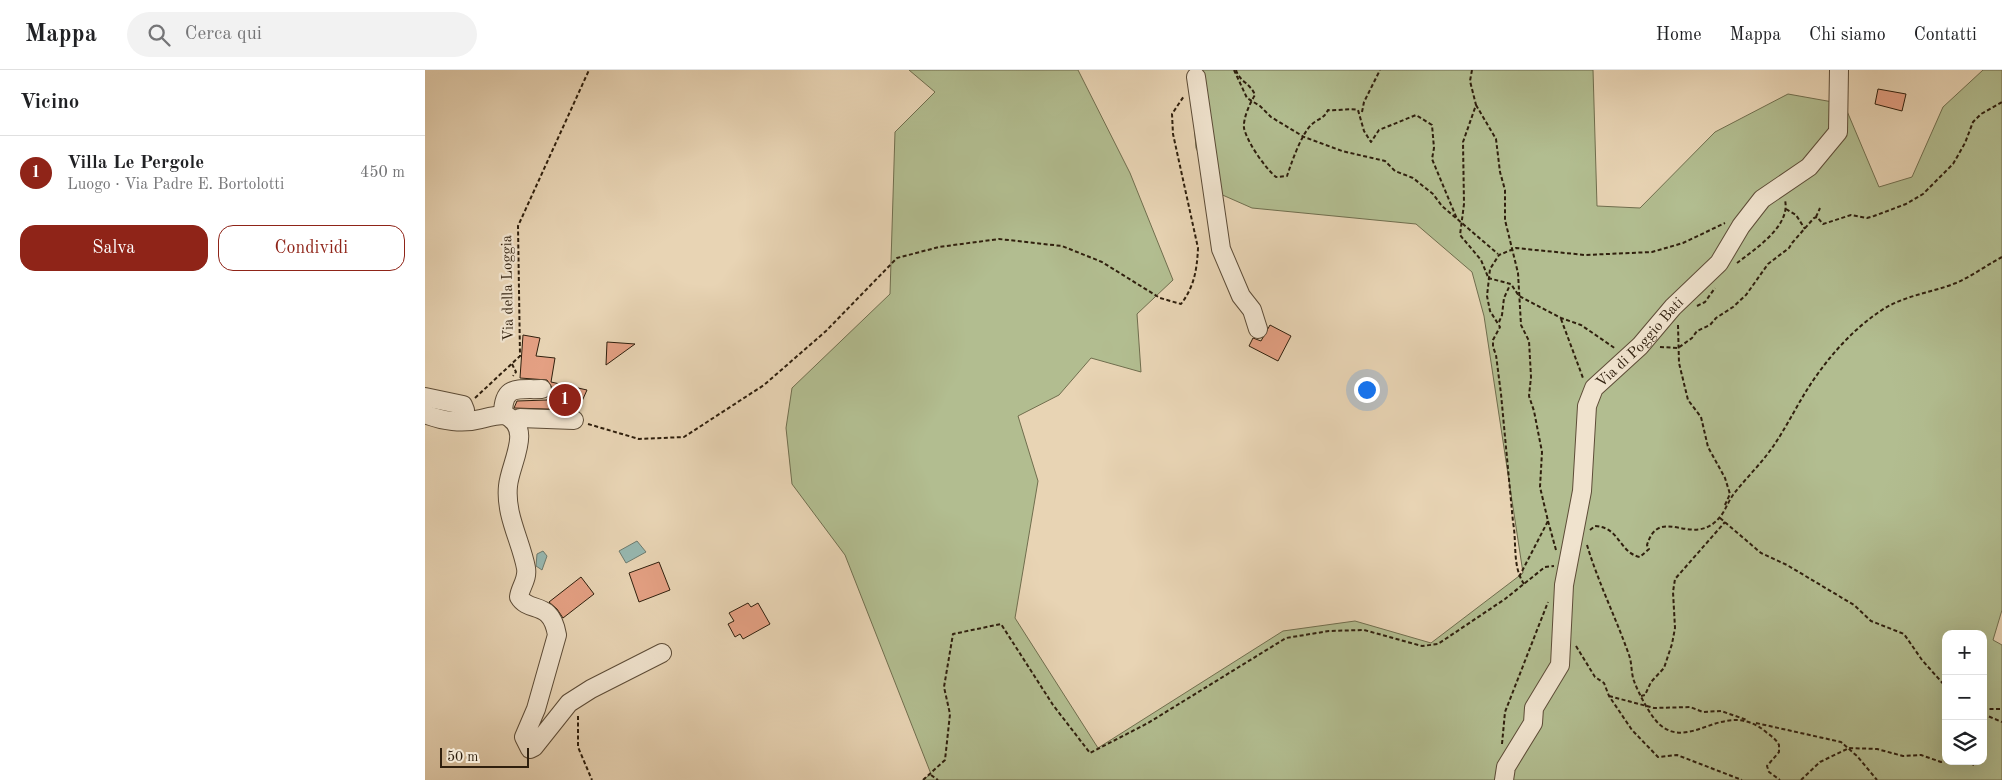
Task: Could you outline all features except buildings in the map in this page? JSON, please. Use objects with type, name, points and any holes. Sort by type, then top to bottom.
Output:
[{"type":"street","name":"Via di Poggio Bati","points":[[1505,773],[1533,723],[1533,708],[1560,665],[1566,568],[1582,491],[1587,406],[1594,388],[1633,352],[1673,307],[1719,264],[1741,226],[1763,199],[1809,167],[1838,132],[1839,70]]},
{"type":"street","points":[[1197,77],[1221,250],[1241,296],[1252,310],[1258,329]]},
{"type":"street","points":[[542,389],[514,390],[507,393],[503,401],[509,418],[520,432],[508,490],[511,516],[527,570],[519,598],[523,602],[547,613],[555,626],[557,636],[535,709],[524,737],[527,747],[530,749],[534,747],[562,710],[578,697],[662,653]]},
{"type":"street","points":[[425,397],[458,404],[463,414]]},
{"type":"street","points":[[425,414],[437,419],[463,414],[509,418],[574,420]]},
{"type":"path","name":"Via della Loggia","points":[[463,414],[520,356],[518,226],[589,70]]},
{"type":"path","points":[[1235,70],[1243,92],[1251,101],[1304,137],[1342,151],[1385,161],[1395,171],[1413,178],[1433,194],[1441,206],[1499,255]]},
{"type":"path","points":[[1235,70],[1237,75],[1254,92],[1245,130],[1262,162],[1276,177],[1287,176],[1310,125],[1326,116],[1328,110],[1341,108],[1348,111],[1355,109],[1361,114]]},
{"type":"path","points":[[1380,70],[1364,102],[1361,114],[1362,128],[1371,142],[1379,130],[1395,125],[1414,115],[1432,125],[1434,148],[1432,159],[1457,218]]},
{"type":"path","points":[[1472,70],[1470,81],[1477,105],[1496,139],[1500,172],[1505,190],[1506,226],[1518,273],[1521,325],[1529,341],[1531,377],[1529,396],[1542,452],[1540,487],[1548,521],[1519,577]]},
{"type":"path","points":[[1816,217],[1823,224],[1851,215],[1867,218],[1906,204],[1923,194],[1953,164],[1965,143],[1973,122],[1981,114],[2002,102]]},
{"type":"path","points":[[574,420],[639,439],[684,437],[764,385],[826,331],[897,258],[939,246],[999,239],[1062,246],[1102,262],[1160,298],[1181,304],[1192,289],[1197,266],[1198,248],[1173,134],[1172,114],[1178,105]]},
{"type":"path","points":[[1477,105],[1463,142],[1464,204],[1460,235],[1481,260],[1488,278]]},
{"type":"path","points":[[1731,268],[1777,228],[1786,209],[1781,186]]},
{"type":"path","points":[[1678,348],[1692,338],[1697,331],[1710,325],[1716,318],[1733,307],[1745,295],[1768,264],[1789,248],[1791,242],[1816,217],[1820,208]]},
{"type":"path","points":[[1786,209],[1796,215],[1805,229]]},
{"type":"path","points":[[1499,322],[1490,311],[1488,305],[1490,269],[1499,255],[1516,248],[1585,255],[1652,252],[1683,243],[1729,221],[1741,226]]},
{"type":"path","points":[[1589,532],[1595,526],[1607,528],[1632,554],[1640,557],[1647,552],[1650,537],[1660,528],[1670,525],[1699,531],[1720,517],[1732,496],[1772,448],[1807,391],[1850,336],[1881,311],[1904,298],[1956,283],[2002,257]]},
{"type":"path","points":[[1488,278],[1511,284],[1519,296],[1561,318],[1588,329],[1615,348],[1633,352]]},
{"type":"path","points":[[1511,284],[1510,290],[1504,298],[1502,315],[1499,322],[1500,326],[1493,340],[1493,347],[1497,355],[1516,540],[1516,562],[1519,577],[1524,584]]},
{"type":"path","points":[[1696,306],[1705,302],[1716,287]]},
{"type":"path","points":[[1673,307],[1679,314],[1679,363],[1688,400],[1701,417],[1708,448],[1719,464],[1730,494],[1720,517]]},
{"type":"path","points":[[1561,318],[1590,399]]},
{"type":"path","points":[[1720,517],[1761,553],[1787,565],[1853,605],[1871,621],[1904,634],[1921,660],[1942,683]]},
{"type":"path","points":[[1641,696],[1645,695],[1647,688],[1665,668],[1672,644],[1675,628],[1673,592],[1675,579],[1725,522]]},
{"type":"path","points":[[1587,538],[1587,545],[1630,658],[1634,680],[1641,696],[1659,724],[1667,729],[1679,732],[1697,731],[1730,719],[1748,720]]},
{"type":"path","points":[[923,780],[931,775],[945,760],[950,714],[944,687],[953,634],[1001,624],[1053,705],[1090,753],[1164,713],[1286,638],[1329,631],[1364,630],[1422,646],[1438,644],[1524,584],[1545,567],[1559,566]]},
{"type":"path","points":[[1505,773],[1502,742],[1505,712],[1550,594]]},
{"type":"path","points":[[1562,626],[1595,677],[1604,683],[1609,696],[1632,730],[1657,757],[1677,755],[1743,780]]},
{"type":"path","points":[[1609,696],[1647,706],[1690,707],[1703,712],[1721,711],[1748,720],[1777,740],[1779,752],[1767,766],[1769,772],[1780,780]]},
{"type":"path","points":[[578,697],[581,701],[578,717],[578,747],[591,780]]},
{"type":"path","points":[[1987,708],[2002,709]]},
{"type":"path","points":[[1987,716],[2002,722]]},
{"type":"path","points":[[1753,723],[1841,742],[1849,748],[1877,780]]},
{"type":"path","points":[[1801,780],[1820,762],[1849,748],[1877,749],[1903,756],[1921,754],[1942,762]]},
{"type":"path","points":[[931,775],[938,780]]},
{"type":"green space","points":[[909,70],[1078,70],[1130,173],[1173,280],[1137,314],[1141,372],[1091,358],[1059,395],[1018,416],[1038,481],[1015,618],[1098,748],[1283,631],[1355,621],[1431,643],[1523,573],[1484,316],[1472,272],[1416,224],[1252,208],[1218,193],[1196,148],[1190,70],[1593,70],[1597,206],[1640,208],[1715,132],[1788,94],[1844,104],[1879,187],[1912,177],[1943,107],[1983,70],[2002,70],[2002,610],[1993,640],[2002,645],[2002,780],[923,780],[931,774],[845,555],[792,484],[786,428],[792,388],[890,294],[895,132],[935,92]]},
{"type":"water","points":[[637,541],[646,552],[626,563],[619,551]]},
{"type":"water","points":[[543,551],[547,556],[542,570],[536,566],[537,554]]},
{"type":"place","name":"Villa Le Pergole","points":[[565,400]]}]
